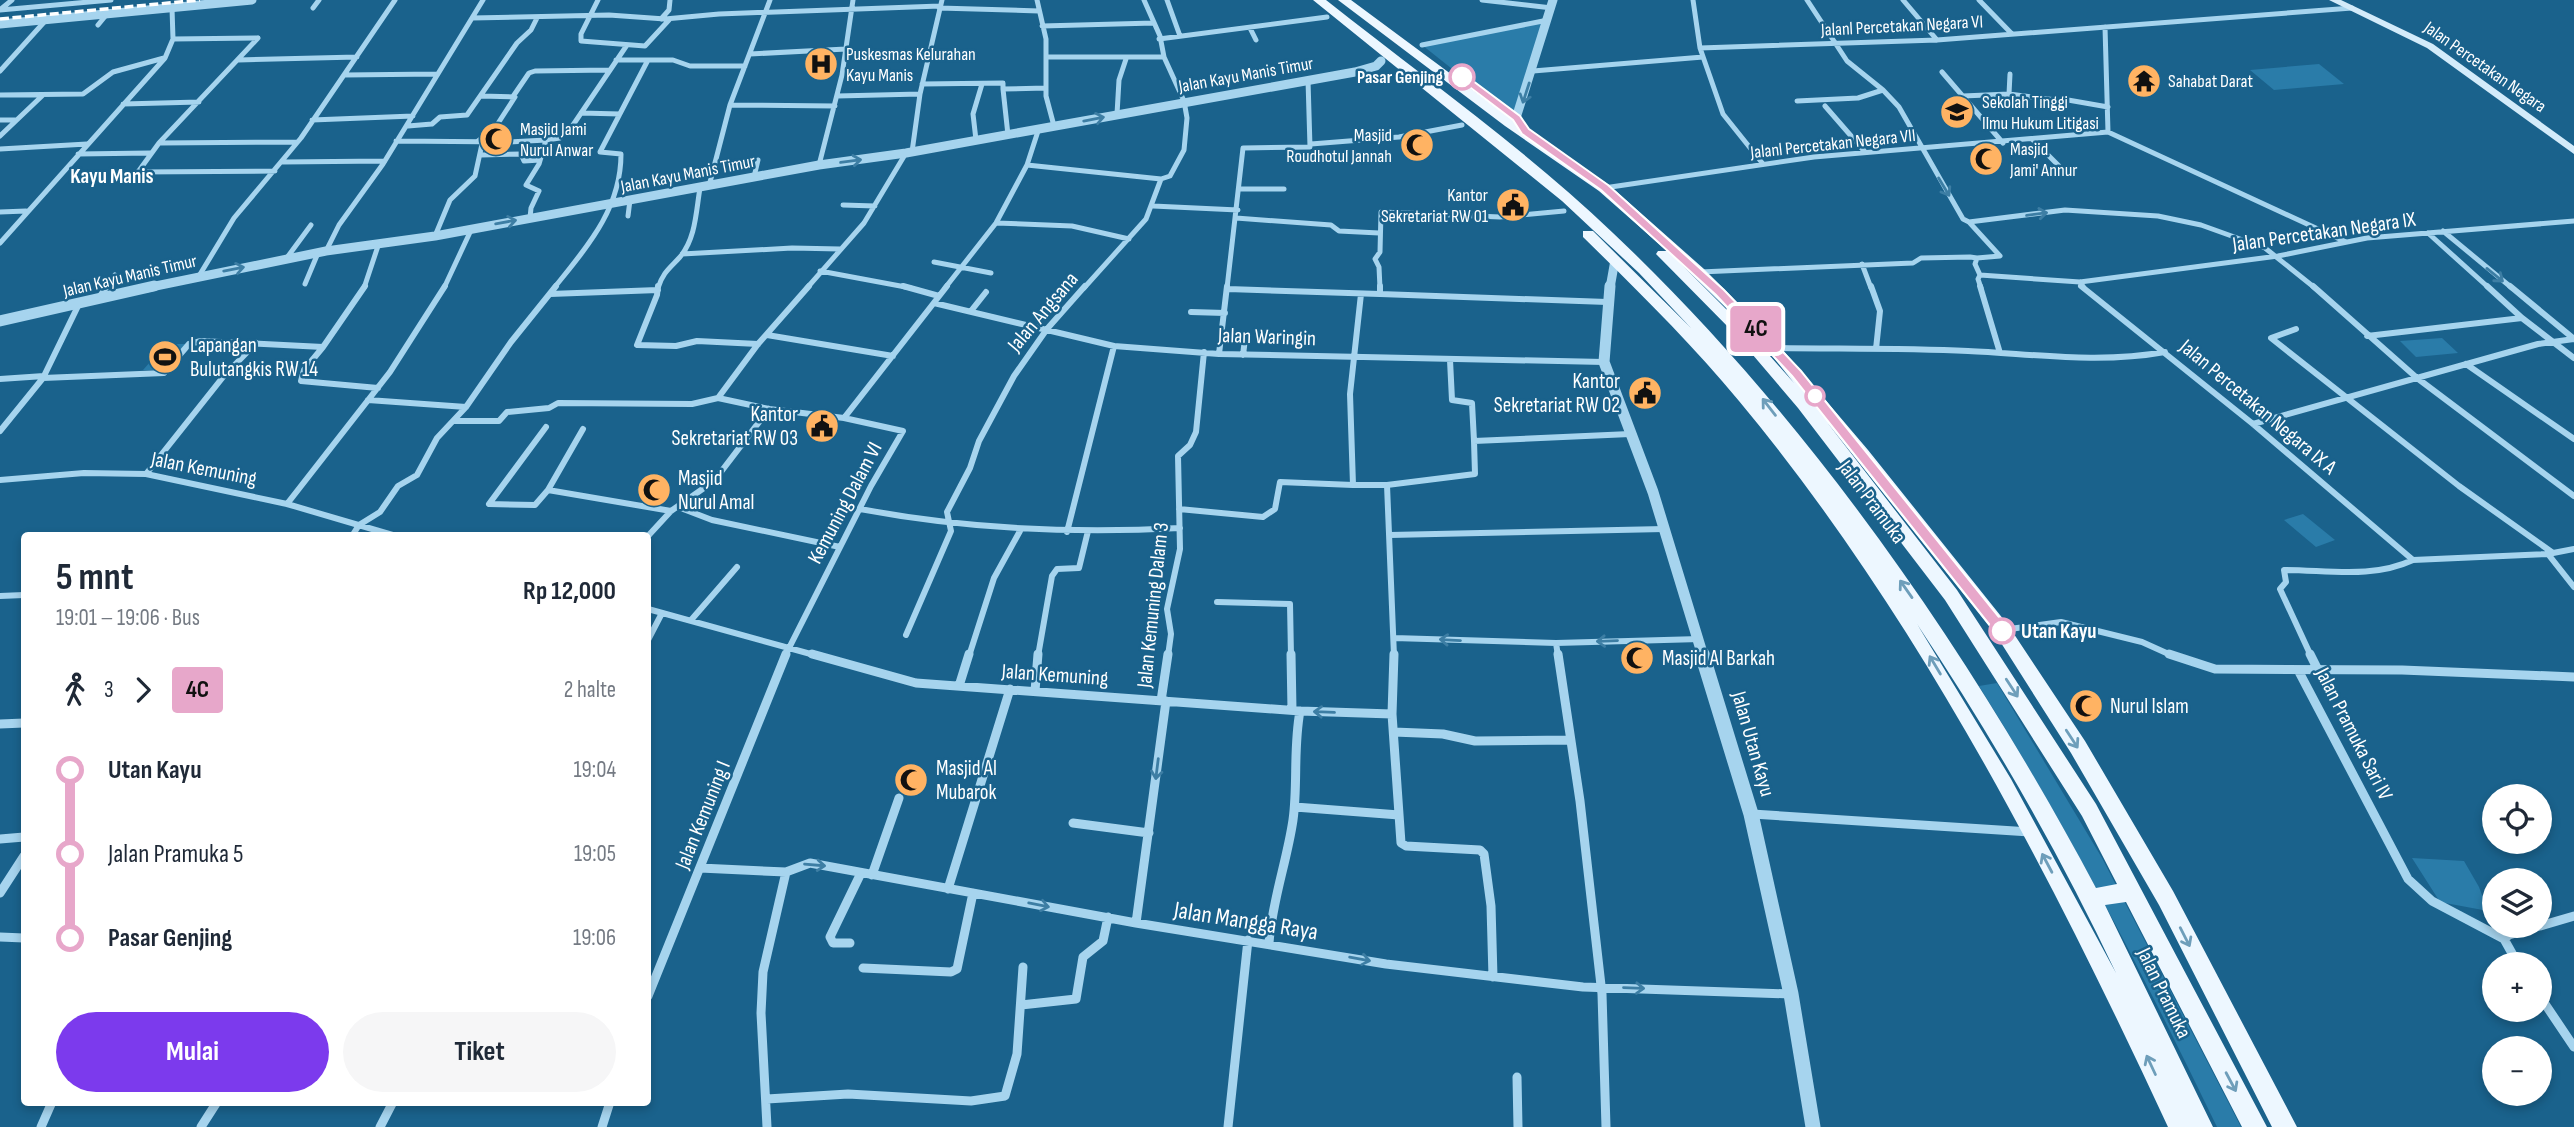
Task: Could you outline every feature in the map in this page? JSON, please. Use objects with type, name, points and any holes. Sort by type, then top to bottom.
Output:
[{"type":"main road","name":"Jalan Pramuka","points":[[1304,0],[1462,125],[1564,211],[1677,321],[1745,398],[1819,493],[1913,629],[1955,699],[2128,1015],[2180,1127]]},
{"type":"main road","name":"Jalan Pramuka","points":[[1319,0],[1546,179],[1642,268],[1758,392],[1872,540],[1929,623],[1994,730],[2091,898],[2202,1127]]},
{"type":"main road","name":"Jalan Pramuka","points":[[1344,0],[1509,123],[1525,131],[1604,188],[1699,272],[1775,348],[1919,524],[2002,631],[2078,747],[2141,854],[2285,1127]]},
{"type":"main road","name":"Jalan Pramuka","points":[[1360,0],[1516,118],[1525,131]]},
{"type":"main road","name":"Jalan Percetakan Negara","points":[[2334,0],[2441,54],[2574,151]]},
{"type":"main road","name":"Jalan Pramuka","points":[[1555,154],[1574,176],[1662,253],[1740,331],[1804,404],[1921,553],[2035,723],[2089,810],[2255,1127]]},
{"type":"main road","points":[[1862,454],[1864,480]]},
{"type":"main road","points":[[1919,524],[1921,553]]},
{"type":"main road","points":[[1955,699],[1994,730]]},
{"type":"main road","points":[[2091,898],[2132,891]]},
{"type":"street","points":[[0,10],[12,0]]},
{"type":"street","points":[[0,10],[111,0]]},
{"type":"street","points":[[0,24],[252,0]]},
{"type":"street","points":[[313,8],[319,0]]},
{"type":"street","points":[[199,276],[234,218],[297,142],[395,0]]},
{"type":"street","points":[[305,284],[322,252],[408,125],[483,0]]},
{"type":"street","points":[[598,0],[580,41],[645,46],[669,19]]},
{"type":"street","points":[[661,19],[669,10],[670,0]]},
{"type":"street","points":[[758,344],[696,341],[690,345],[637,345],[671,263],[682,254],[693,233],[704,187],[730,105],[770,0]]},
{"type":"street","points":[[819,165],[835,106],[853,0]]},
{"type":"street","points":[[1037,0],[1046,41],[1043,66],[1049,114],[1054,126]]},
{"type":"street","points":[[1144,0],[1184,104]]},
{"type":"street","points":[[1167,0],[1180,36]]},
{"type":"street","points":[[1482,0],[1553,4],[1516,118]]},
{"type":"street","points":[[1692,0],[1700,48],[1723,114],[1763,164]]},
{"type":"street","points":[[1699,272],[1913,263],[1922,258],[2000,256],[1969,222],[1963,219],[1899,107],[1883,90],[1847,61],[1807,0]]},
{"type":"street","points":[[1903,0],[1937,40]]},
{"type":"street","points":[[1979,0],[2012,34]]},
{"type":"street","points":[[471,18],[641,16],[669,19],[940,5],[1039,11]]},
{"type":"street","points":[[454,421],[499,421],[507,412],[549,408],[558,403],[692,404],[718,398],[758,344],[875,206],[909,153],[940,5]]},
{"type":"street","points":[[0,243],[86,144],[166,58],[173,38],[172,8]]},
{"type":"street","points":[[2346,242],[2108,132],[2105,27],[2352,8]]},
{"type":"street","points":[[98,25],[107,14]]},
{"type":"street","points":[[1159,39],[1327,17]]},
{"type":"street","points":[[408,125],[432,124],[440,117],[466,116],[517,43],[531,30],[537,18]]},
{"type":"street","points":[[0,71],[46,20]]},
{"type":"street","points":[[1422,45],[1548,20]]},
{"type":"street","points":[[1296,22],[1301,30]]},
{"type":"street","points":[[1042,26],[1154,23]]},
{"type":"street","name":"Jalanl Percetakan Negara VI","points":[[1700,48],[1937,40],[2105,27]]},
{"type":"street","points":[[1250,28],[1256,40]]},
{"type":"street","points":[[173,38],[258,38],[150,153],[138,172],[275,171]]},
{"type":"street","points":[[397,141],[480,143],[546,140],[563,136],[627,45]]},
{"type":"street","points":[[750,54],[846,49]]},
{"type":"street","points":[[237,60],[357,57]]},
{"type":"street","points":[[1045,57],[1164,57]]},
{"type":"street","points":[[1533,71],[1703,57]]},
{"type":"street","points":[[0,95],[86,93],[105,75],[166,58]]},
{"type":"street","points":[[1117,114],[1118,89],[1126,59]]},
{"type":"street","points":[[616,60],[676,60],[690,66],[745,66]]},
{"type":"street","points":[[355,532],[359,525],[380,512],[398,486],[417,475],[437,438],[466,407],[511,342],[597,235],[613,204],[621,169],[621,154],[600,152],[648,60]]},
{"type":"street","name":"Jalan Kayu Manis Timur","points":[[2,324],[199,276],[322,252],[378,246],[819,165],[909,153],[1184,104],[1370,68],[1381,61]]},
{"type":"street","points":[[435,236],[450,200],[475,176],[481,155],[480,143],[495,128],[529,73],[610,70]]},
{"type":"street","points":[[1942,72],[2003,143]]},
{"type":"street","points":[[344,75],[438,74]]},
{"type":"street","points":[[2010,74],[2010,94]]},
{"type":"street","points":[[1308,80],[1311,144]]},
{"type":"street","points":[[922,85],[1003,83],[1008,135]]},
{"type":"street","points":[[976,140],[972,114],[982,84]]},
{"type":"street","points":[[1003,89],[1046,88]]},
{"type":"street","points":[[1797,101],[1858,97],[1883,90]]},
{"type":"street","points":[[837,96],[920,94]]},
{"type":"street","points":[[1963,96],[2010,94],[2056,100]]},
{"type":"street","points":[[0,136],[43,95]]},
{"type":"street","points":[[481,96],[514,95]]},
{"type":"street","points":[[2068,100],[2108,107]]},
{"type":"street","points":[[124,104],[199,102]]},
{"type":"street","name":"Jalan Angsana","points":[[906,635],[951,531],[947,512],[970,468],[979,441],[1014,376],[1047,329],[1129,239],[1153,206],[1161,179],[1170,176],[1184,150],[1187,136],[1184,104]]},
{"type":"street","points":[[730,105],[835,106]]},
{"type":"street","points":[[1825,106],[1865,152]]},
{"type":"street","points":[[581,113],[620,114]]},
{"type":"street","points":[[312,120],[413,116]]},
{"type":"street","points":[[0,120],[16,120]]},
{"type":"street","points":[[1219,354],[1245,147],[1307,148],[1311,144],[1399,137],[1462,125]]},
{"type":"street","points":[[844,418],[996,223],[1027,165],[1039,128]]},
{"type":"street","name":"Jalanl Percetakan Negara VII","points":[[1604,188],[1865,152],[1922,150],[2108,132]]},
{"type":"street","points":[[530,218],[531,208],[539,191],[526,185],[540,160],[546,140]]},
{"type":"street","points":[[2033,140],[2059,166]]},
{"type":"street","points":[[159,143],[297,142]]},
{"type":"street","points":[[0,149],[86,144]]},
{"type":"street","points":[[78,153],[150,153]]},
{"type":"street","points":[[481,155],[521,154],[524,161],[540,160]]},
{"type":"street","points":[[754,177],[758,160]]},
{"type":"street","points":[[282,162],[385,161]]},
{"type":"street","points":[[1027,165],[1161,179]]},
{"type":"street","points":[[1240,189],[1284,188]]},
{"type":"street","points":[[628,216],[629,201]]},
{"type":"street","points":[[843,205],[875,206]]},
{"type":"street","points":[[1153,206],[1331,225],[1339,231],[1379,233]]},
{"type":"street","points":[[1969,222],[2065,210],[2158,216],[2201,225],[2265,248],[2278,256],[2417,379],[2574,496]]},
{"type":"street","points":[[0,212],[26,211]]},
{"type":"street","points":[[1380,295],[1379,267],[1375,259],[1380,252],[1381,212],[1500,217],[1564,211]]},
{"type":"street","name":"Jalan Percetakan Negara IX","points":[[1980,275],[2080,282],[2278,256],[2346,242],[2574,221]]},
{"type":"street","points":[[996,223],[1072,226],[1129,239]]},
{"type":"street","points":[[286,259],[311,225]]},
{"type":"street","points":[[287,504],[378,388],[449,284],[472,228]]},
{"type":"street","points":[[2443,231],[2574,339]]},
{"type":"street","points":[[2428,233],[2522,318],[2574,358]]},
{"type":"street","points":[[378,246],[364,289],[304,370],[301,381],[378,388]]},
{"type":"street","points":[[682,254],[792,248],[840,249]]},
{"type":"street","points":[[1978,258],[1975,264],[1980,275],[1978,278],[2000,353]]},
{"type":"street","name":"Jalan Utan Kayu","points":[[1615,260],[1607,302],[1604,362],[1653,492],[1700,639],[1751,814],[1791,994],[1813,1127]]},
{"type":"street","points":[[933,262],[991,273]]},
{"type":"street","points":[[1862,264],[1880,311],[1876,349]]},
{"type":"street","points":[[820,271],[907,287],[939,296]]},
{"type":"street","points":[[98,300],[115,275]]},
{"type":"street","name":"Jalan Percetakan Negara IX A","points":[[2080,282],[2081,286],[2253,424],[2413,560]]},
{"type":"street","points":[[1227,289],[1607,302]]},
{"type":"street","points":[[550,294],[658,290]]},
{"type":"street","points":[[971,311],[986,292]]},
{"type":"street","points":[[1353,485],[1350,405],[1361,294]]},
{"type":"street","name":"Jalan Waringin","points":[[934,303],[1114,346],[1243,355],[1604,362]]},
{"type":"street","points":[[0,431],[43,377],[78,307]]},
{"type":"street","points":[[1191,312],[1225,313]]},
{"type":"street","points":[[2367,336],[2522,318]]},
{"type":"street","points":[[2296,329],[2271,338],[2459,486],[2551,554],[2574,587]]},
{"type":"street","points":[[767,335],[893,356]]},
{"type":"street","points":[[1243,355],[1245,339]]},
{"type":"street","points":[[2253,424],[2466,364],[2574,339]]},
{"type":"street","points":[[0,379],[161,373],[166,372],[189,344],[195,342],[323,347]]},
{"type":"street","points":[[146,474],[216,386],[256,343]]},
{"type":"street","points":[[1067,532],[1114,346]]},
{"type":"street","points":[[1775,348],[2000,353],[2103,359],[2143,357],[2165,352]]},
{"type":"street","name":"Jalan Kemuning Dalam 3","points":[[1136,923],[1171,634],[1167,608],[1180,549],[1178,456],[1194,442],[1200,418],[1198,402],[1204,352]]},
{"type":"street","points":[[1179,509],[1263,517],[1271,516],[1275,512],[1280,482],[1284,481],[1387,485],[1475,474],[1472,403],[1452,400],[1450,360]]},
{"type":"street","points":[[2466,364],[2574,439]]},
{"type":"street","name":"Kemuning Dalam VI","points":[[718,398],[769,409],[844,418],[903,431],[789,647]]},
{"type":"street","points":[[368,400],[466,407]]},
{"type":"street","points":[[651,533],[674,509],[714,481],[769,409]]},
{"type":"street","points":[[546,427],[489,504],[536,505],[548,490],[583,429]]},
{"type":"street","points":[[1475,441],[1630,434]]},
{"type":"street","name":"Jalan Kemuning","points":[[0,480],[84,473],[146,474],[287,504],[383,532]]},
{"type":"street","points":[[1387,485],[1394,638],[1392,715],[1402,845],[1480,850],[1484,854],[1491,906],[1493,977]]},
{"type":"street","points":[[548,490],[674,509],[712,520],[840,547]]},
{"type":"street","points":[[860,509],[948,524],[1020,531],[1180,528]]},
{"type":"street","points":[[1390,535],[1664,528]]},
{"type":"street","points":[[959,686],[994,578],[1020,531]]},
{"type":"street","points":[[1035,691],[1040,633],[1054,572],[1057,569],[1079,568],[1088,531]]},
{"type":"street","points":[[2318,670],[2280,589],[2286,582],[2284,570],[2351,572],[2399,568],[2413,560],[2551,554],[2574,549]]},
{"type":"street","points":[[692,620],[737,567]]},
{"type":"street","points":[[0,596],[21,595]]},
{"type":"street","points":[[1217,602],[1290,604],[1296,711],[1295,807],[1286,862],[1273,900],[1269,943]]},
{"type":"street","name":"Jalan Kemuning","points":[[651,610],[916,682],[1296,711],[1392,715]]},
{"type":"street","points":[[651,634],[662,612]]},
{"type":"street","points":[[2002,631],[2061,622],[2142,642],[2179,659],[2215,669],[2298,670]]},
{"type":"street","points":[[1394,638],[1556,643],[1700,639]]},
{"type":"street","points":[[1556,643],[1580,801],[1601,987],[1606,1127]]},
{"type":"street","name":"Jalan Kemuning I","points":[[651,989],[789,647]]},
{"type":"street","name":"Jalan Pramuka Sari IV","points":[[2504,939],[2431,901],[2408,879],[2298,670],[2402,670],[2574,677]]},
{"type":"street","points":[[948,888],[970,828],[1010,689]]},
{"type":"street","points":[[0,724],[21,723]]},
{"type":"street","points":[[1394,732],[1443,734],[1475,741],[1570,740]]},
{"type":"street","points":[[872,875],[899,798]]},
{"type":"street","points":[[1295,807],[1399,815]]},
{"type":"street","points":[[1751,814],[2030,832]]},
{"type":"street","points":[[1073,823],[1149,833]]},
{"type":"street","points":[[0,839],[21,837]]},
{"type":"street","points":[[0,893],[21,861]]},
{"type":"street","name":"Jalan Mangga Raya","points":[[700,868],[786,872],[810,863],[1136,923],[1386,964],[1601,987],[1791,994]]},
{"type":"street","points":[[766,1127],[767,1099],[762,1064],[763,972],[786,872]]},
{"type":"street","points":[[850,943],[832,943],[830,937],[861,873]]},
{"type":"street","points":[[863,968],[951,972],[957,969],[973,893]]},
{"type":"street","points":[[2511,952],[2504,939],[2509,935],[2574,916]]},
{"type":"street","points":[[1021,1005],[1076,999],[1083,957],[1103,941],[1108,917]]},
{"type":"street","points":[[0,937],[21,938]]},
{"type":"street","points":[[1228,1127],[1248,940]]},
{"type":"street","points":[[767,1099],[849,1094],[955,1101],[1005,1097],[1011,1080],[1023,967]]},
{"type":"street","points":[[2552,1014],[2574,1047]]},
{"type":"street","points":[[1517,1077],[1518,1127]]},
{"type":"street","points":[[41,1127],[50,1106]]},
{"type":"street","points":[[201,1127],[214,1106]]},
{"type":"street","points":[[380,1127],[391,1106]]},
{"type":"street","points":[[602,1127],[609,1106]]},
{"type":"shaded area","points":[[1548,20],[1516,118],[1525,132],[1447,76],[1456,72],[1422,45]]},
{"type":"shaded area","points":[[2319,64],[2344,84],[2274,90],[2250,70]]},
{"type":"shaded area","points":[[2442,338],[2458,353],[2416,357],[2400,341]]},
{"type":"shaded area","name":"Lapangan Bulutangkis RW 14","points":[[166,344],[187,344],[165,370],[143,370]]},
{"type":"shaded area","points":[[2303,514],[2335,540],[2316,547],[2284,520]]},
{"type":"shaded area","points":[[1997,683],[2102,858],[2241,1127],[2217,1127],[2104,904],[2044,794],[1979,686]]},
{"type":"shaded area","points":[[2412,858],[2464,861],[2482,895],[2482,910],[2440,902]]},
{"type":"railway","points":[[0,19],[200,0]]},
{"type":"bus line","name":"4C","points":[[1462,77],[1516,118],[1525,131],[1604,188],[1699,272],[1775,348],[1875,469],[2002,631]]},
{"type":"place","name":"Puskesmas Kelurahan Kayu Manis","points":[[821,64]]},
{"type":"place","name":"Pasar Genjing","points":[[1462,77]]},
{"type":"place","name":"Sahabat Darat","points":[[2144,81]]},
{"type":"place","name":"Sekolah Tinggi Ilmu Hukum Litigasi","points":[[1957,112]]},
{"type":"place","name":"Masjid Jami Nurul Anwar","points":[[496,139]]},
{"type":"place","name":"Masjid Roudhotul Jannah","points":[[1417,145]]},
{"type":"place","name":"Masjid Jami' Annur","points":[[1986,159]]},
{"type":"place","name":"Kantor Sekretariat RW 01","points":[[1513,205]]},
{"type":"place","name":"Lapangan Bulutangkis RW 14","points":[[165,357]]},
{"type":"place","name":"Kantor Sekretariat RW 02","points":[[1645,393]]},
{"type":"place","name":"Kantor Sekretariat RW 03","points":[[822,426]]},
{"type":"place","name":"Masjid Nurul Amal","points":[[654,490]]},
{"type":"place","name":"Utan Kayu","points":[[2002,631]]},
{"type":"place","name":"Masjid Al Barkah","points":[[1637,658]]},
{"type":"place","name":"Nurul Islam","points":[[2086,706]]},
{"type":"place","name":"Masjid Al Mubarok","points":[[911,780]]},
{"type":"district","name":"Kayu Manis","points":[[112,176]]}]
